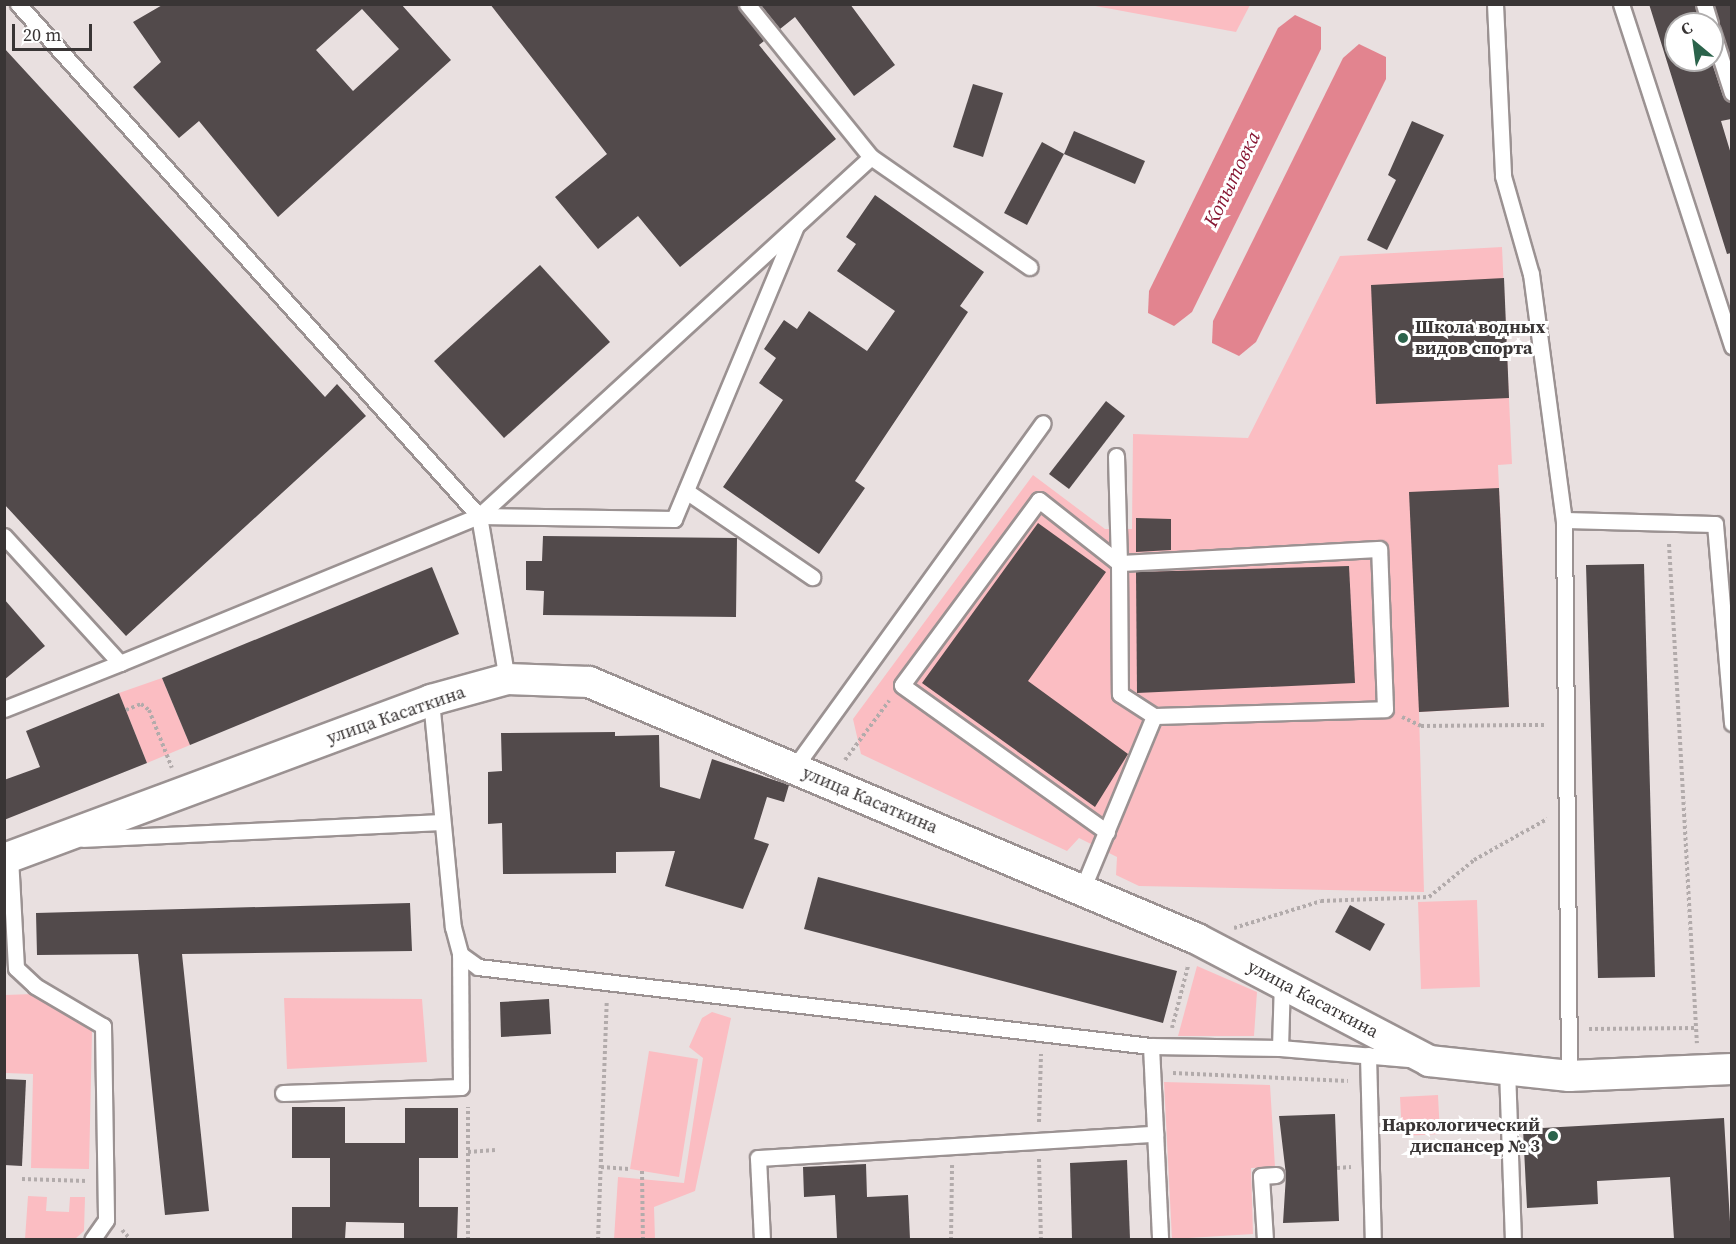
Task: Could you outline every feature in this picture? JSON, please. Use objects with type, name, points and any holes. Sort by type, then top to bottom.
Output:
[{"type":"street","name":"улица Касаткина","points":[[7,858],[431,700],[507,679],[589,682],[1197,939],[1282,981],[1429,1060],[1569,1076],[1731,1069]]},
{"type":"lane","points":[[18,4],[479,516],[507,679]]},
{"type":"lane","points":[[747,4],[871,157],[1029,267]]},
{"type":"lane","points":[[1496,4],[1503,177],[1531,274],[1564,520],[1569,1076]]},
{"type":"lane","points":[[1621,4],[1731,346]]},
{"type":"lane","points":[[1724,70],[1731,93]]},
{"type":"lane","points":[[4,709],[479,516],[871,157]]},
{"type":"lane","points":[[479,516],[674,519],[796,226]]},
{"type":"lane","points":[[794,768],[1043,423]]},
{"type":"lane","points":[[1107,832],[902,685],[1039,500],[1119,562],[1379,549],[1385,709],[1154,716],[1120,694],[1119,562],[1116,456]]},
{"type":"lane","points":[[686,491],[812,577]]},
{"type":"lane","points":[[1564,520],[1731,523]]},
{"type":"lane","points":[[1715,524],[1731,723]]},
{"type":"lane","points":[[4,536],[120,663]]},
{"type":"lane","points":[[283,1093],[461,1087],[460,954],[440,822],[431,700]]},
{"type":"lane","points":[[1082,890],[1154,716]]},
{"type":"lane","points":[[59,840],[440,822]]},
{"type":"lane","points":[[7,858],[16,968],[35,986],[103,1026],[106,1220],[92,1239]]},
{"type":"lane","points":[[460,954],[478,967],[1159,1046],[1280,1048],[1429,1060]]},
{"type":"lane","points":[[1280,1048],[1282,981]]},
{"type":"lane","points":[[1159,1046],[1152,1073],[1160,1239]]},
{"type":"lane","points":[[1368,1055],[1373,1239]]},
{"type":"lane","points":[[1507,1069],[1513,1239]]},
{"type":"lane","points":[[762,1239],[758,1158],[952,1149],[1155,1134]]},
{"type":"lane","points":[[1265,1239],[1261,1176],[1276,1175]]},
{"type":"path","points":[[1668,522],[1698,1070]]},
{"type":"path","points":[[859,742],[902,685]]},
{"type":"path","points":[[126,710],[141,704],[149,710],[181,794]]},
{"type":"path","points":[[1421,726],[1565,725]]},
{"type":"path","points":[[1159,1046],[1197,939],[1321,901],[1429,897],[1474,860],[1566,808]]},
{"type":"path","points":[[598,1239],[608,981]]},
{"type":"path","points":[[1569,1030],[1696,1028]]},
{"type":"path","points":[[1041,1032],[1039,1142],[1041,1239]]},
{"type":"path","points":[[1152,1073],[1369,1082]]},
{"type":"path","points":[[468,1107],[468,1239]]},
{"type":"path","points":[[951,1239],[952,1149]]},
{"type":"path","points":[[468,1152],[495,1150]]},
{"type":"path","points":[[601,1167],[630,1169]]},
{"type":"path","points":[[642,1171],[644,1239]]},
{"type":"path","points":[[22,1179],[105,1182]]},
{"type":"shaded area","points":[[1090,5],[1250,5],[1236,32]]},
{"type":"shaded area","points":[[1502,247],[1512,464],[1498,465],[1509,707],[1419,712],[1424,892],[1139,886],[1116,875],[1117,857],[1079,838],[1067,851],[861,754],[853,719],[1033,475],[1105,529],[1132,529],[1133,434],[1248,438],[1340,256]]},
{"type":"shaded area","points":[[162,678],[190,745],[147,763],[119,693]]},
{"type":"shaded area","points":[[1477,900],[1480,987],[1421,989],[1418,902]]},
{"type":"shaded area","points":[[1197,966],[1257,992],[1254,1036],[1178,1036]]},
{"type":"shaded area","points":[[33,994],[92,1031],[89,1169],[31,1168],[33,1074],[5,1073],[5,995]]},
{"type":"shaded area","points":[[284,998],[422,999],[427,1062],[287,1069]]},
{"type":"shaded area","points":[[712,1012],[731,1018],[695,1191],[654,1207],[655,1239],[614,1239],[618,1177],[684,1183],[703,1058],[689,1047],[702,1018]]},
{"type":"shaded area","points":[[649,1051],[698,1059],[679,1177],[630,1169]]},
{"type":"shaded area","points":[[1164,1082],[1270,1085],[1275,1167],[1251,1168],[1253,1234],[1172,1239]]},
{"type":"shaded area","points":[[1438,1095],[1440,1134],[1402,1136],[1400,1097]]},
{"type":"shaded area","points":[[28,1196],[47,1197],[46,1211],[69,1212],[70,1197],[85,1197],[84,1231],[75,1239],[25,1239]]},
{"type":"water","name":"Копытовка","points":[[1295,15],[1321,27],[1321,49],[1192,312],[1174,326],[1148,313],[1149,291],[1278,28]]},
{"type":"water","points":[[1359,44],[1386,57],[1386,79],[1256,342],[1239,356],[1212,343],[1213,321],[1343,58]]},
{"type":"building","points":[[164,4],[401,4],[451,60],[278,217],[199,121],[179,138],[133,87],[161,62],[133,22]],"holes":[[[362,9],[399,49],[353,91],[316,50]]]},
{"type":"building","points":[[490,4],[737,4],[764,41],[759,45],[836,139],[680,267],[638,216],[598,249],[555,197],[607,154]]},
{"type":"building","points":[[760,4],[850,4],[895,65],[854,96],[795,17],[780,29]]},
{"type":"building","points":[[1649,4],[1695,4],[1697,12],[1664,12],[1664,52]]},
{"type":"building","points":[[1714,4],[1731,4],[1731,60],[1724,38],[1724,12],[1716,12]]},
{"type":"building","points":[[4,48],[325,397],[337,384],[366,416],[126,636],[4,504]]},
{"type":"building","points":[[1670,72],[1715,72],[1723,96],[1731,103],[1731,119],[1721,121],[1731,154],[1731,253],[1727,254]]},
{"type":"building","points":[[973,84],[1003,93],[983,157],[953,147]]},
{"type":"building","points":[[1412,121],[1444,135],[1387,250],[1367,240],[1396,180],[1388,175]]},
{"type":"building","points":[[1074,131],[1145,161],[1135,184],[1064,154]]},
{"type":"building","points":[[1042,142],[1064,154],[1027,225],[1004,213]]},
{"type":"building","points":[[875,195],[984,272],[960,306],[968,312],[855,481],[865,488],[819,554],[723,487],[783,400],[759,383],[776,358],[764,349],[784,320],[797,329],[809,311],[867,351],[895,311],[837,271],[856,244],[846,237]]},
{"type":"building","points":[[540,265],[610,342],[504,438],[434,361]]},
{"type":"building","points":[[1504,278],[1509,398],[1376,404],[1371,285]]},
{"type":"building","points":[[1106,401],[1125,416],[1069,489],[1049,474]]},
{"type":"building","points":[[1499,488],[1509,707],[1419,712],[1409,492]]},
{"type":"building","points":[[1136,518],[1171,519],[1171,550],[1136,552]]},
{"type":"building","points":[[1038,523],[1106,572],[1028,681],[1128,754],[1095,807],[922,683]]},
{"type":"building","points":[[543,536],[737,538],[736,617],[543,615],[544,591],[526,590],[526,561],[542,561]]},
{"type":"building","points":[[1644,564],[1655,977],[1598,978],[1586,565]]},
{"type":"building","points":[[1349,566],[1355,683],[1137,693],[1136,572]]},
{"type":"building","points":[[432,567],[459,634],[190,745],[162,678]]},
{"type":"building","points":[[4,599],[45,646],[4,680]]},
{"type":"building","points":[[119,693],[147,763],[4,820],[4,780],[40,767],[26,731]]},
{"type":"building","points":[[615,732],[615,736],[659,735],[660,787],[700,799],[712,759],[789,785],[784,802],[767,797],[754,839],[769,844],[743,909],[665,886],[675,851],[616,852],[616,873],[503,874],[502,823],[488,824],[488,772],[502,771],[501,733]]},
{"type":"building","points":[[818,877],[1177,971],[1163,1023],[804,929]]},
{"type":"building","points":[[410,903],[412,951],[182,954],[209,1211],[165,1215],[138,954],[37,955],[36,913]]},
{"type":"building","points":[[1350,905],[1385,924],[1370,951],[1335,932]]},
{"type":"building","points":[[549,999],[551,1034],[501,1037],[500,1002]]},
{"type":"building","points":[[4,1079],[26,1080],[22,1166],[4,1165]]},
{"type":"building","points":[[292,1107],[345,1107],[345,1143],[405,1143],[405,1108],[458,1108],[458,1158],[419,1158],[419,1207],[458,1207],[457,1239],[404,1239],[404,1223],[346,1222],[345,1239],[292,1239],[292,1207],[330,1207],[330,1158],[292,1158]]},
{"type":"building","points":[[1335,1114],[1339,1221],[1283,1223],[1286,1175],[1279,1116]]},
{"type":"building","points":[[1724,1118],[1731,1239],[1674,1239],[1670,1177],[1597,1181],[1598,1204],[1527,1208],[1523,1129]]},
{"type":"building","points":[[1127,1160],[1130,1239],[1072,1239],[1070,1163]]},
{"type":"building","points":[[866,1164],[867,1197],[908,1195],[910,1239],[837,1239],[835,1195],[804,1197],[803,1167]]},
{"type":"place","name":"Школа водных видов спорта","points":[[1403,338]]},
{"type":"place","name":"Наркологический диспансер № 3","points":[[1553,1136]]}]
